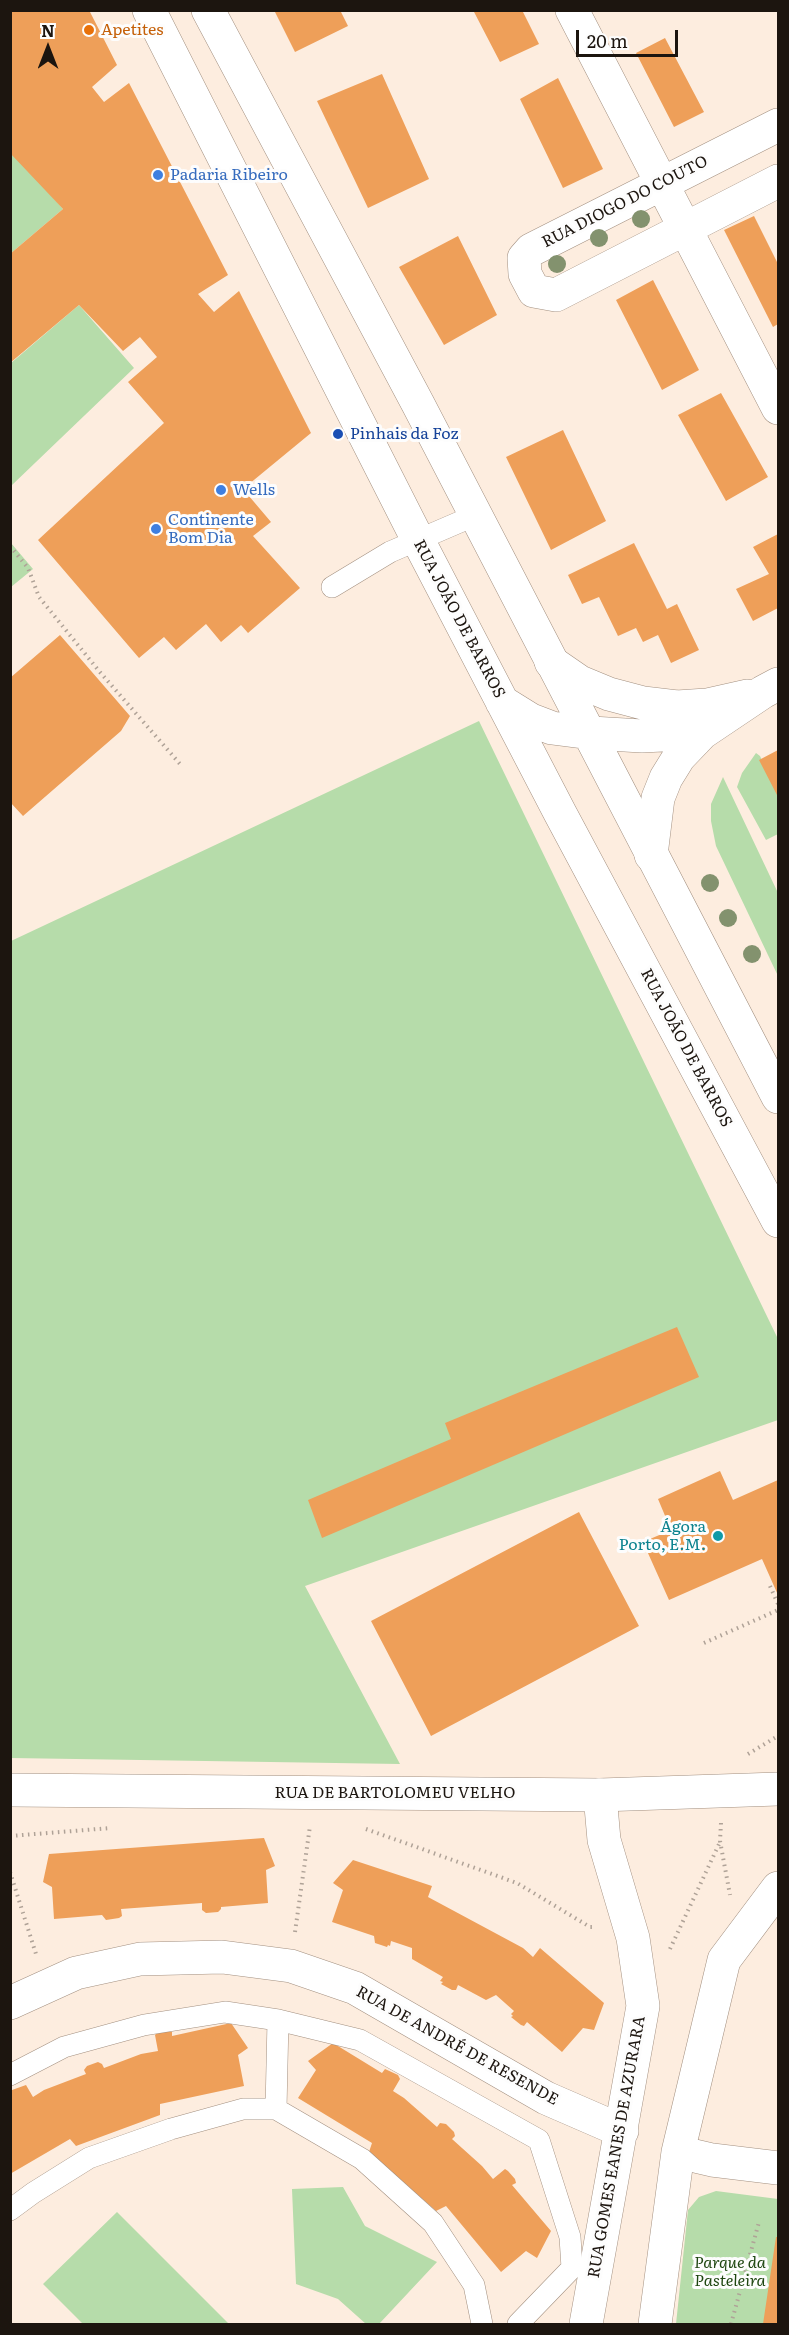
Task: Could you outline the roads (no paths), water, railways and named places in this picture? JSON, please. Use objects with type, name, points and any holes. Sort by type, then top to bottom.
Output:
[{"type":"street","name":"RUA JOÃO DE BARROS","points":[[149,10],[502,702],[778,1221]]},
{"type":"street","points":[[208,10],[476,515],[550,662],[591,734],[651,855],[778,1097]]},
{"type":"street","points":[[572,10],[778,408]]},
{"type":"street","name":"RUA DIOGO DO COUTO","points":[[778,125],[531,250],[524,258],[525,274],[534,291],[556,295],[778,181]]},
{"type":"street","points":[[550,662],[580,682],[609,694],[644,703],[677,707],[707,705],[771,688]]},
{"type":"street","points":[[651,855],[658,798],[666,778],[684,751],[702,734],[771,688]]},
{"type":"street","points":[[502,702],[531,720],[552,728],[591,734],[642,736],[702,734]]},
{"type":"street","name":"RUA DE BARTOLOMEU VELHO","points":[[10,1790],[600,1795],[778,1789]]},
{"type":"street","name":"RUA GOMES EANES DE AZURARA","points":[[586,2325],[644,2006],[633,1938],[604,1840],[600,1795]]},
{"type":"street","points":[[655,2325],[678,2152],[724,1960],[778,1888]]},
{"type":"street","name":"RUA DE ANDRÉ DE RESENDE","points":[[10,2003],[76,1973],[140,1959],[222,1957],[291,1966],[355,1988],[546,2098],[622,2131]]},
{"type":"street","points":[[678,2152],[712,2160],[778,2168]]},
{"type":"lane","points":[[332,587],[390,552],[476,515]]},
{"type":"lane","points":[[10,2075],[64,2047],[144,2025],[225,2012],[278,2020],[360,2040],[539,2140],[570,2237],[572,2268],[518,2325]]},
{"type":"lane","points":[[276,2109],[278,2020]]},
{"type":"lane","points":[[10,2210],[89,2157],[171,2129],[243,2109],[276,2109],[362,2159],[433,2223],[474,2285],[482,2325]]},
{"type":"place","name":"Apetites","points":[[89,30]]},
{"type":"place","name":"Padaria Ribeiro","points":[[158,175]]},
{"type":"place","name":"Pinhais da Foz","points":[[338,434]]},
{"type":"place","name":"Wells","points":[[221,490]]},
{"type":"place","name":"Continente Bom Dia","points":[[156,529]]},
{"type":"place","name":"Ágora Porto, E.M.","points":[[718,1536]]},
{"type":"park label","name":"Parque da Pasteleira","points":[[730,2272]]}]
